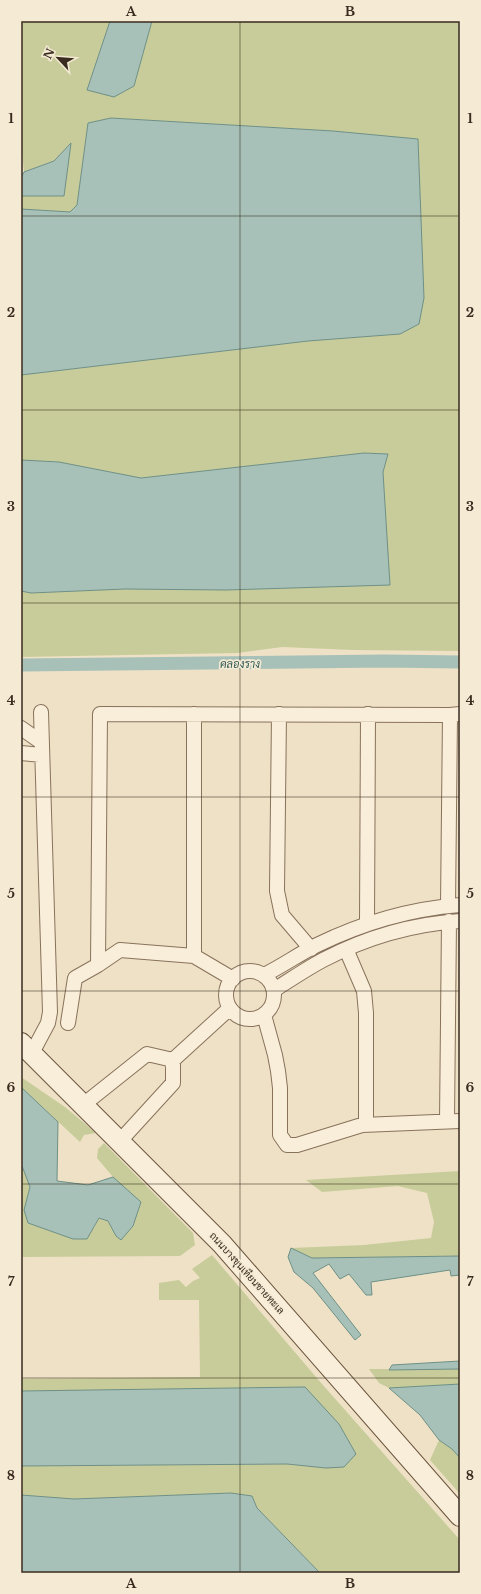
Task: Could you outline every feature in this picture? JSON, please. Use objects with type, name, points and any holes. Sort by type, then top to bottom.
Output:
[{"type":"main road","name":"ถนนบางขุนเทียนชายทะเล","points":[[26,1048],[222,1244],[460,1516]]},
{"type":"street","points":[[26,1048],[48,1023],[50,1012],[41,712]]},
{"type":"street","points":[[98,965],[100,714],[455,715],[454,906],[436,907],[397,915],[354,928],[311,948],[264,975]]},
{"type":"street","points":[[194,714],[194,956]]},
{"type":"street","points":[[279,714],[277,891],[282,915],[311,948]]},
{"type":"street","points":[[367,924],[368,714]]},
{"type":"street","points":[[21,728],[41,748]]},
{"type":"street","points":[[21,753],[41,748]]},
{"type":"street","points":[[264,1015],[278,1071],[280,1088],[280,1135],[287,1145],[296,1145],[366,1124],[453,1121],[455,921],[403,930],[361,942],[323,960],[274,990]]},
{"type":"street","points":[[346,949],[364,990],[366,1012],[366,1124]]},
{"type":"street","points":[[68,1023],[75,978],[120,950],[194,956],[233,979]]},
{"type":"street","points":[[248,971],[264,975],[270,980],[274,990],[274,1003],[270,1010],[257,1019],[249,1020],[241,1018],[235,1014],[230,1008],[226,993],[233,979],[248,971]]},
{"type":"street","points":[[120,1141],[173,1083],[173,1060],[230,1008]]},
{"type":"street","points":[[83,1105],[147,1054],[173,1060]]},
{"type":"green space","points":[[21,21],[110,21],[87,90],[134,86],[152,21],[460,21],[460,651],[353,650],[282,647],[237,653],[21,657],[21,591],[31,593],[125,589],[383,472],[387,454],[364,453],[141,478],[59,462],[21,460],[21,375],[308,341],[400,334],[418,139],[333,131],[111,118],[88,123],[77,205],[70,212],[21,209],[21,196],[64,196],[70,144],[54,161],[24,172],[21,140]]},
{"type":"green space","points":[[21,1077],[65,1107],[96,1133],[84,1135],[80,1142],[21,1087]]},
{"type":"green space","points":[[104,1143],[193,1233],[195,1245],[180,1256],[21,1257],[21,1166],[30,1187],[24,1210],[94,1228],[99,1218],[108,1221],[116,1236],[113,1177],[97,1158],[98,1149]]},
{"type":"green space","points":[[460,1171],[460,1256],[311,1258],[291,1248],[364,1245],[431,1238],[434,1222],[427,1193],[398,1186],[322,1192],[306,1180]]},
{"type":"green space","points":[[212,1255],[322,1384],[460,1540],[460,1573],[320,1573],[257,1508],[252,1496],[231,1493],[74,1499],[21,1495],[21,1466],[287,1464],[326,1467],[21,1391],[21,1379],[200,1377],[199,1300],[159,1300],[159,1283],[179,1280],[186,1287],[193,1281],[200,1278],[192,1269]]},
{"type":"green space","points":[[369,1369],[460,1369],[460,1384],[389,1388],[379,1383]]},
{"type":"green space","points":[[439,1440],[452,1449],[460,1458],[460,1494],[430,1460]]},
{"type":"water","points":[[110,21],[152,21],[134,86],[114,97],[87,90]]},
{"type":"water","points":[[111,118],[333,131],[418,139],[424,298],[419,324],[400,334],[308,341],[21,375],[21,209],[70,212],[77,205],[88,123]]},
{"type":"water","points":[[71,143],[64,196],[21,196],[21,178],[24,172],[54,161]]},
{"type":"water","points":[[364,453],[388,454],[383,472],[390,585],[226,590],[125,589],[31,593],[21,591],[21,460],[59,462],[141,478]]},
{"type":"water","points":[[21,1087],[58,1122],[57,1181],[88,1185],[113,1177],[141,1202],[133,1226],[121,1240],[116,1236],[108,1221],[99,1218],[87,1239],[73,1239],[28,1223],[24,1210],[30,1187],[21,1166]]},
{"type":"water","points":[[291,1248],[312,1258],[460,1256],[460,1275],[451,1276],[450,1270],[371,1282],[372,1295],[366,1295],[349,1274],[340,1279],[329,1264],[313,1273],[361,1335],[355,1340],[313,1288],[294,1272],[288,1257]]},
{"type":"water","points":[[460,1361],[460,1369],[389,1370],[392,1365]]},
{"type":"water","points":[[460,1384],[460,1458],[452,1449],[439,1440],[420,1415],[389,1388]]},
{"type":"water","points":[[305,1387],[339,1424],[356,1454],[344,1467],[326,1468],[287,1464],[21,1466],[21,1391]]},
{"type":"water","points":[[231,1493],[252,1496],[257,1508],[320,1573],[21,1573],[21,1495],[74,1499]]},
{"type":"waterway","name":"คลองราง","points":[[21,665],[385,661],[460,662]]}]
